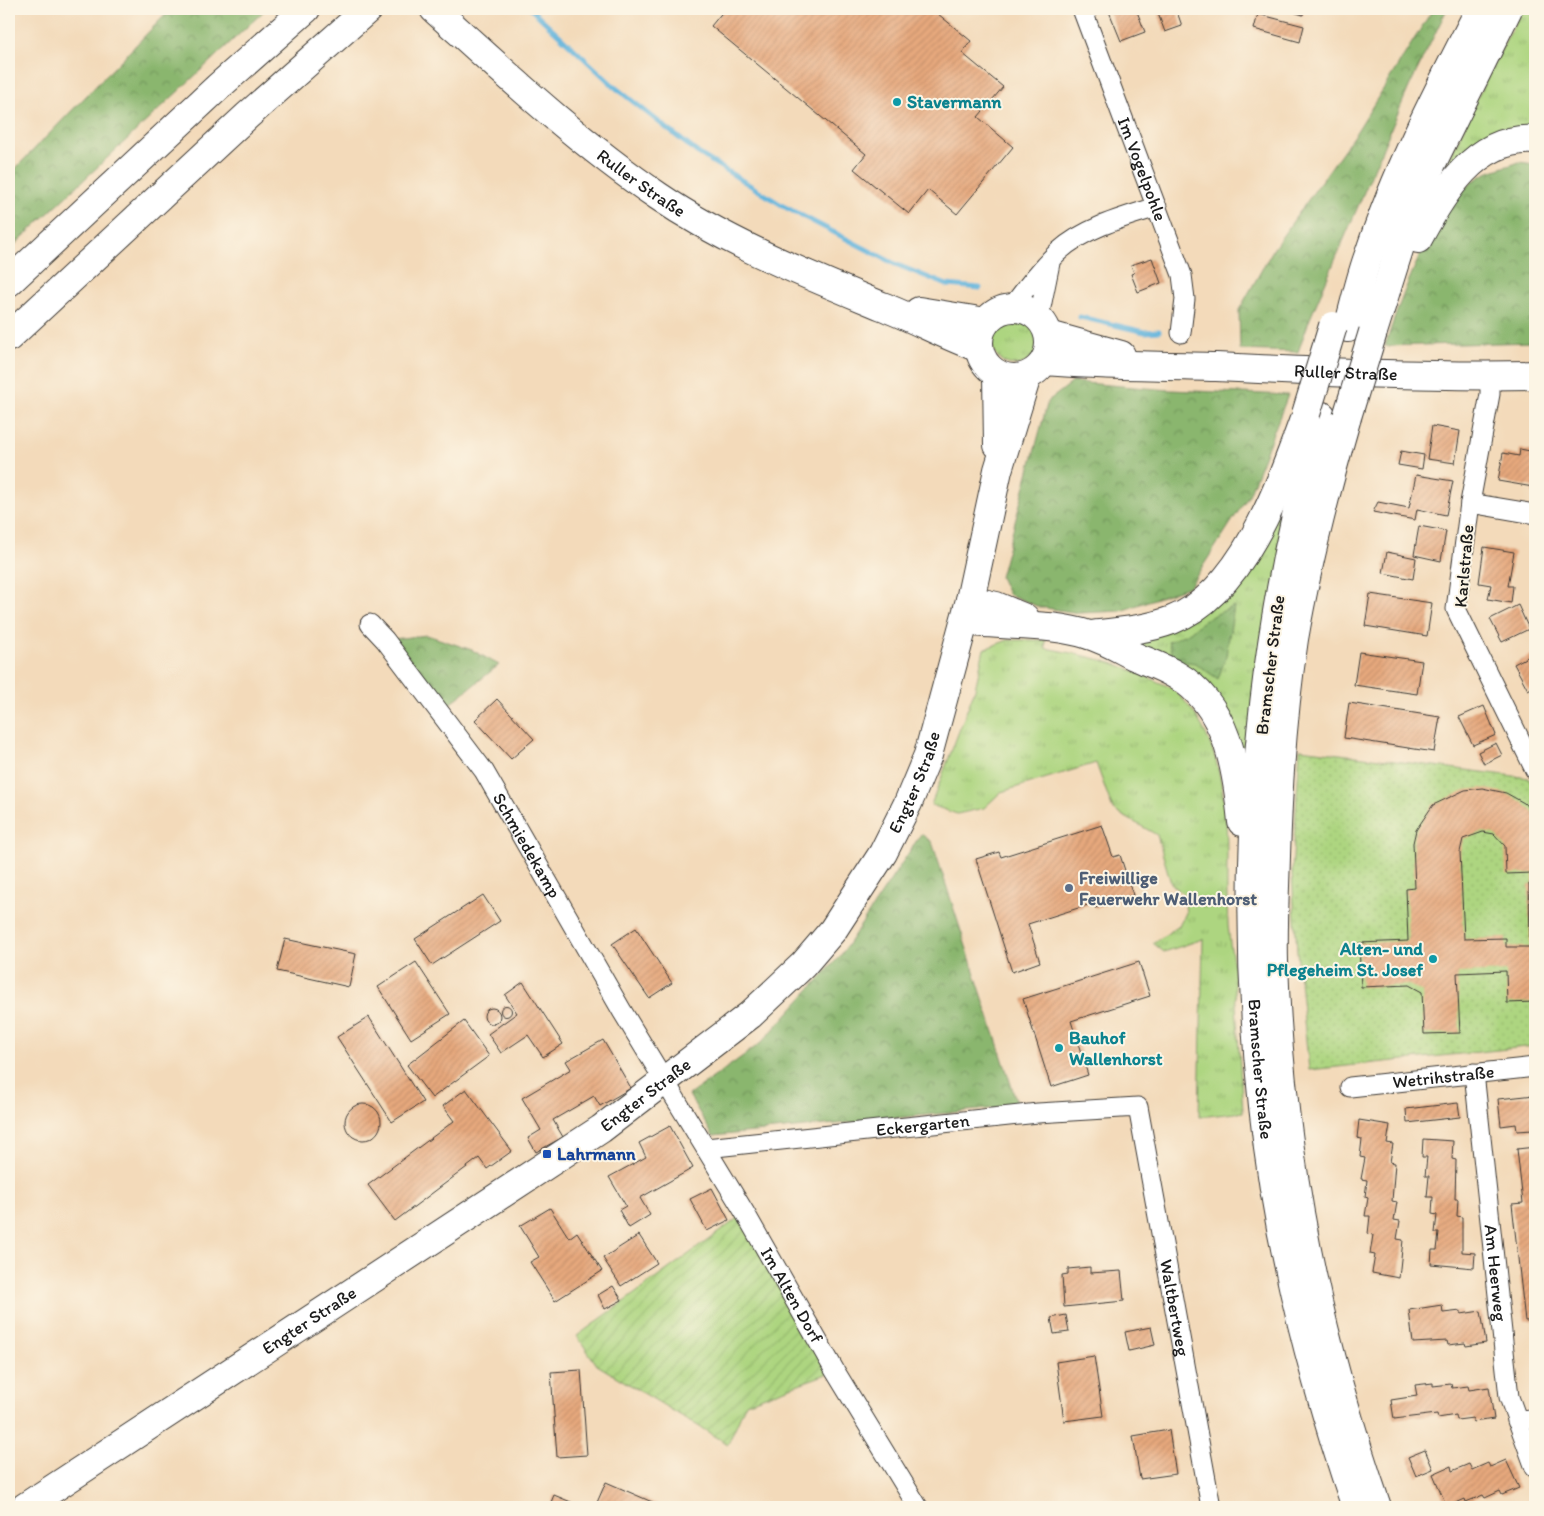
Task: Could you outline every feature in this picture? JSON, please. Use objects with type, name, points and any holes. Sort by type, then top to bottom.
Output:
[{"type":"main road","points":[[9,282],[218,87],[306,9]]},
{"type":"main road","points":[[9,337],[247,116],[368,9]]},
{"type":"main road","name":"Ruller Straße","points":[[434,9],[564,125],[610,162],[659,197],[772,260],[979,348]]},
{"type":"main road","points":[[1089,635],[1130,630],[1171,621],[1192,610],[1212,595],[1247,549],[1285,472],[1325,416],[1352,329],[1354,266],[1368,255],[1411,149],[1480,9]]},
{"type":"main road","points":[[1385,294],[1402,240],[1432,163],[1508,9]]},
{"type":"main road","points":[[1325,416],[1352,329],[1402,275],[1433,210],[1460,173],[1484,152],[1505,143],[1535,140]]},
{"type":"main road","name":"Ruller Straße","points":[[882,306],[986,322]]},
{"type":"main road","points":[[1011,308],[1031,311],[1040,347],[1017,378],[997,374],[985,363],[979,348],[979,339],[986,322],[993,315],[1011,308]]},
{"type":"main road","name":"Ruller Straße","points":[[1040,347],[1079,364],[1535,376]]},
{"type":"main road","name":"Engter Straße","points":[[25,1507],[601,1129],[750,1015],[803,965],[833,930],[857,896],[883,853],[908,803],[928,755],[967,610],[998,470],[1040,347]]},
{"type":"main road","name":"Engter Straße","points":[[997,374],[998,470]]},
{"type":"main road","name":"Bramscher Straße","points":[[1325,416],[1283,570],[1272,641],[1261,734],[1252,941],[1257,1043],[1263,1109],[1286,1249],[1314,1375],[1356,1507]]},
{"type":"main road","name":"Bramscher Straße","points":[[1325,416],[1315,534],[1294,640],[1282,734],[1277,809],[1274,960],[1286,1115],[1306,1245],[1332,1364],[1377,1507]]},
{"type":"main road","points":[[967,610],[1047,628],[1089,635],[1177,675],[1198,693],[1220,725],[1229,746],[1238,784],[1242,823],[1242,920],[1252,941]]},
{"type":"street","name":"Im Vogelpohle","points":[[1082,9],[1182,275],[1185,299],[1181,333]]},
{"type":"street","points":[[1011,308],[1030,281],[1050,263],[1058,252],[1079,238],[1113,221],[1157,207]]},
{"type":"street","points":[[1040,347],[1050,263]]},
{"type":"street","name":"Karlstraße","points":[[1490,376],[1490,394],[1470,503],[1456,609],[1535,770]]},
{"type":"street","points":[[1470,503],[1535,514]]},
{"type":"street","name":"Schmiedekamp","points":[[370,624],[385,640],[484,771],[622,1011],[666,1081]]},
{"type":"street","name":"Wetrihstraße","points":[[1350,1086],[1535,1067]]},
{"type":"street","name":"Am Heerweg","points":[[1474,1073],[1509,1397],[1526,1420],[1535,1468]]},
{"type":"street","name":"Im Alten Dorf","points":[[666,1081],[835,1371],[918,1507]]},
{"type":"street","name":"Eckergarten","points":[[706,1148],[1038,1114],[1138,1108]]},
{"type":"street","name":"Waltbertweg","points":[[1138,1108],[1211,1507]]},
{"type":"green space","points":[[171,9],[266,9],[9,250],[9,175]]},
{"type":"green space","points":[[1433,9],[1447,9],[1409,87],[1309,321],[1298,352],[1240,350],[1239,310],[1274,248],[1357,131]]},
{"type":"green space","points":[[1522,9],[1535,9],[1533,31],[1535,53],[1535,135],[1450,167],[1448,162],[1481,90]]},
{"type":"green space","points":[[1519,162],[1535,164],[1535,342],[1385,346],[1410,278],[1433,231],[1447,210],[1462,192],[1479,177],[1488,172]]},
{"type":"green space","points":[[1015,319],[1028,323],[1034,329],[1038,342],[1034,355],[1028,361],[1015,365],[1002,361],[996,355],[992,342],[996,329],[1002,323]]},
{"type":"green space","points":[[1073,382],[1170,390],[1288,395],[1249,495],[1190,586],[1121,611],[1079,613],[1039,607],[1008,594],[1000,577],[1048,401]]},
{"type":"green space","points":[[1306,445],[1248,797],[1235,737],[1116,639],[1215,603]]},
{"type":"green space","points":[[1234,606],[1226,656],[1218,679],[1195,663],[1174,660],[1168,642],[1190,632],[1204,620]]},
{"type":"green space","points":[[427,635],[472,650],[499,665],[438,713],[385,640]]},
{"type":"green space","points":[[1008,640],[1046,640],[1045,648],[1087,656],[1128,668],[1167,686],[1187,703],[1206,733],[1218,767],[1226,820],[1227,908],[1233,960],[1243,1112],[1199,1117],[1203,939],[1164,952],[1153,943],[1179,926],[1186,913],[1184,895],[1171,883],[1157,835],[1113,810],[1096,763],[1001,792],[984,808],[957,814],[931,805],[975,689],[984,649]]},
{"type":"green space","points":[[1300,749],[1529,778],[1535,791],[1535,1046],[1309,1070],[1297,951],[1292,873]]},
{"type":"green space","points":[[921,834],[932,842],[1018,1106],[713,1136],[689,1095],[761,1043],[841,955]]},
{"type":"green space","points":[[745,1213],[835,1371],[746,1403],[728,1444],[597,1365],[577,1336]]},
{"type":"building","name":"Stavermann","points":[[725,9],[932,9],[971,41],[962,53],[1003,87],[978,117],[1013,147],[957,214],[928,190],[909,214],[854,169],[866,154],[711,26]]},
{"type":"building","points":[[1108,9],[1136,9],[1145,32],[1121,41]]},
{"type":"building","points":[[1176,9],[1182,26],[1165,32],[1157,11]]},
{"type":"building","points":[[1283,9],[1304,9],[1303,15]]},
{"type":"building","points":[[1258,14],[1304,26],[1300,42],[1254,29]]},
{"type":"building","points":[[1152,258],[1161,283],[1138,292],[1131,274],[1134,273],[1131,265]]},
{"type":"building","points":[[1432,426],[1460,431],[1455,463],[1427,459]]},
{"type":"building","points":[[1520,449],[1535,452],[1535,496],[1532,495],[1533,487],[1498,481],[1503,453],[1519,456]]},
{"type":"building","points":[[1401,451],[1424,455],[1422,469],[1398,465]]},
{"type":"building","points":[[1416,475],[1453,481],[1446,515],[1417,509],[1415,520],[1373,512],[1378,502],[1409,508]]},
{"type":"building","points":[[1419,526],[1446,531],[1441,561],[1414,555]]},
{"type":"building","points":[[1484,547],[1514,552],[1508,586],[1513,586],[1511,603],[1488,599],[1491,585],[1479,583]]},
{"type":"building","points":[[1387,552],[1416,558],[1413,579],[1383,573]]},
{"type":"building","points":[[1370,594],[1432,603],[1427,636],[1365,626]]},
{"type":"building","points":[[1518,605],[1529,629],[1502,642],[1490,619]]},
{"type":"building","points":[[1359,652],[1422,661],[1417,694],[1354,685]]},
{"type":"building","points":[[1535,653],[1535,686],[1528,690],[1514,664]]},
{"type":"building","points":[[497,699],[534,739],[511,759],[475,720]]},
{"type":"building","points":[[1349,703],[1440,717],[1434,752],[1344,738]]},
{"type":"building","points":[[1484,706],[1496,735],[1473,745],[1459,717]]},
{"type":"building","points":[[1496,743],[1502,755],[1484,764],[1478,752]]},
{"type":"building","points":[[1482,788],[1506,793],[1524,803],[1535,815],[1535,1002],[1507,1003],[1506,971],[1457,973],[1460,1033],[1424,1034],[1422,992],[1409,985],[1361,987],[1359,943],[1408,941],[1406,889],[1415,888],[1413,843],[1416,830],[1433,805],[1465,790]],"holes":[[[1483,832],[1494,834],[1505,846],[1506,874],[1533,873],[1533,884],[1529,884],[1530,947],[1506,947],[1506,938],[1464,939],[1460,852],[1463,839]]]},
{"type":"building","points":[[1102,825],[1113,857],[1120,855],[1133,895],[1095,908],[1094,903],[1028,924],[1040,962],[1012,972],[976,859],[999,852],[1001,857]]},
{"type":"building","points":[[483,895],[500,921],[432,965],[415,939]]},
{"type":"building","points":[[636,928],[672,983],[649,998],[612,944]]},
{"type":"building","points":[[285,939],[356,954],[349,987],[277,971]]},
{"type":"building","points":[[416,962],[450,1014],[411,1039],[378,987]]},
{"type":"building","name":"Bauhof Wallenhorst","points":[[1139,962],[1150,996],[1071,1021],[1088,1075],[1051,1087],[1023,999]]},
{"type":"building","points":[[523,982],[563,1044],[543,1057],[528,1035],[501,1053],[488,1034],[517,1013],[505,995]]},
{"type":"building","points":[[506,1005],[512,1011],[506,1017],[500,1011]]},
{"type":"building","points":[[492,1008],[498,1010],[500,1016],[498,1022],[492,1024],[486,1022],[484,1016],[486,1010]]},
{"type":"building","points":[[369,1017],[423,1102],[392,1122],[337,1037]]},
{"type":"building","points":[[464,1021],[489,1056],[432,1098],[407,1065]]},
{"type":"building","points":[[603,1040],[631,1088],[600,1106],[594,1096],[553,1120],[563,1137],[536,1152],[528,1138],[541,1130],[522,1098],[571,1069],[566,1061]]},
{"type":"building","points":[[466,1089],[512,1151],[487,1169],[479,1158],[395,1221],[368,1185],[454,1121],[443,1106]]},
{"type":"building","points":[[1535,1095],[1535,1135],[1533,1130],[1517,1131],[1516,1124],[1501,1126],[1498,1099]]},
{"type":"building","points":[[1458,1103],[1460,1117],[1407,1123],[1406,1109]]},
{"type":"building","points":[[363,1104],[370,1105],[376,1109],[380,1115],[380,1129],[376,1135],[370,1139],[363,1140],[356,1139],[350,1135],[346,1129],[345,1122],[346,1115],[350,1109],[356,1105]]},
{"type":"building","points":[[1359,1120],[1390,1125],[1387,1143],[1393,1144],[1390,1162],[1395,1163],[1392,1201],[1397,1202],[1394,1220],[1400,1221],[1397,1239],[1403,1240],[1399,1278],[1372,1273],[1375,1255],[1370,1254],[1373,1235],[1368,1234],[1370,1216],[1365,1216],[1368,1198],[1365,1197],[1367,1180],[1361,1179],[1365,1158],[1360,1157],[1362,1139],[1357,1138]]},
{"type":"building","points":[[670,1126],[693,1168],[640,1198],[650,1215],[629,1228],[619,1210],[626,1206],[609,1177],[646,1157],[639,1143]]},
{"type":"building","points":[[1423,1139],[1453,1141],[1452,1159],[1456,1160],[1455,1199],[1458,1199],[1457,1216],[1462,1217],[1462,1252],[1475,1253],[1474,1268],[1431,1264],[1432,1250],[1437,1250],[1439,1233],[1435,1233],[1437,1215],[1432,1214],[1433,1197],[1427,1197],[1429,1176],[1425,1176],[1427,1157],[1422,1157]]},
{"type":"building","points":[[1535,1147],[1535,1320],[1525,1321],[1512,1204],[1523,1203],[1517,1149]]},
{"type":"building","points":[[712,1188],[729,1220],[707,1231],[690,1199]]},
{"type":"building","points":[[550,1208],[569,1238],[577,1232],[602,1271],[555,1301],[530,1262],[539,1257],[520,1226]]},
{"type":"building","points":[[639,1235],[657,1263],[621,1286],[603,1258]]},
{"type":"building","points":[[1090,1267],[1090,1273],[1121,1271],[1124,1301],[1064,1307],[1062,1275],[1068,1274],[1068,1269]]},
{"type":"building","points":[[613,1286],[622,1300],[605,1309],[598,1295]]},
{"type":"building","points":[[1442,1305],[1443,1313],[1461,1311],[1461,1314],[1481,1311],[1486,1343],[1466,1346],[1465,1343],[1448,1345],[1447,1341],[1413,1343],[1409,1310]]},
{"type":"building","points":[[1066,1315],[1069,1332],[1054,1334],[1051,1318]]},
{"type":"building","points":[[1151,1327],[1155,1345],[1129,1351],[1125,1332]]},
{"type":"building","points":[[1094,1356],[1103,1416],[1064,1421],[1056,1362]]},
{"type":"building","points":[[581,1370],[587,1455],[557,1457],[551,1372]]},
{"type":"building","points":[[1433,1383],[1433,1386],[1451,1384],[1452,1388],[1468,1386],[1469,1390],[1489,1387],[1494,1419],[1473,1422],[1473,1418],[1457,1420],[1456,1415],[1438,1418],[1437,1414],[1394,1419],[1391,1400],[1417,1396],[1415,1385]]},
{"type":"building","points":[[1169,1430],[1176,1474],[1140,1479],[1133,1436]]},
{"type":"building","points":[[1425,1450],[1433,1469],[1416,1476],[1408,1457]]},
{"type":"building","points":[[1506,1460],[1519,1488],[1502,1495],[1500,1491],[1485,1498],[1483,1495],[1466,1502],[1465,1499],[1447,1507],[1433,1474],[1451,1466],[1452,1471],[1469,1464],[1472,1470],[1488,1463],[1490,1467]]},
{"type":"building","points":[[606,1482],[659,1505],[658,1507],[595,1507]]},
{"type":"building","points":[[554,1495],[583,1507],[549,1507]]},
{"type":"waterway","points":[[531,9],[616,88],[698,153],[785,207],[895,264],[947,285],[980,288]]},
{"type":"waterway","points":[[1080,317],[1145,332],[1159,331]]},
{"type":"place","name":"Stavermann","points":[[897,102]]},
{"type":"place","name":"Freiwillige Feuerwehr Wallenhorst","points":[[1069,888]]},
{"type":"place","name":"Alten- und Pflegeheim St. Josef","points":[[1433,959]]},
{"type":"place","name":"Bauhof Wallenhorst","points":[[1059,1048]]},
{"type":"place","name":"Lahrmann","points":[[547,1154]]}]
